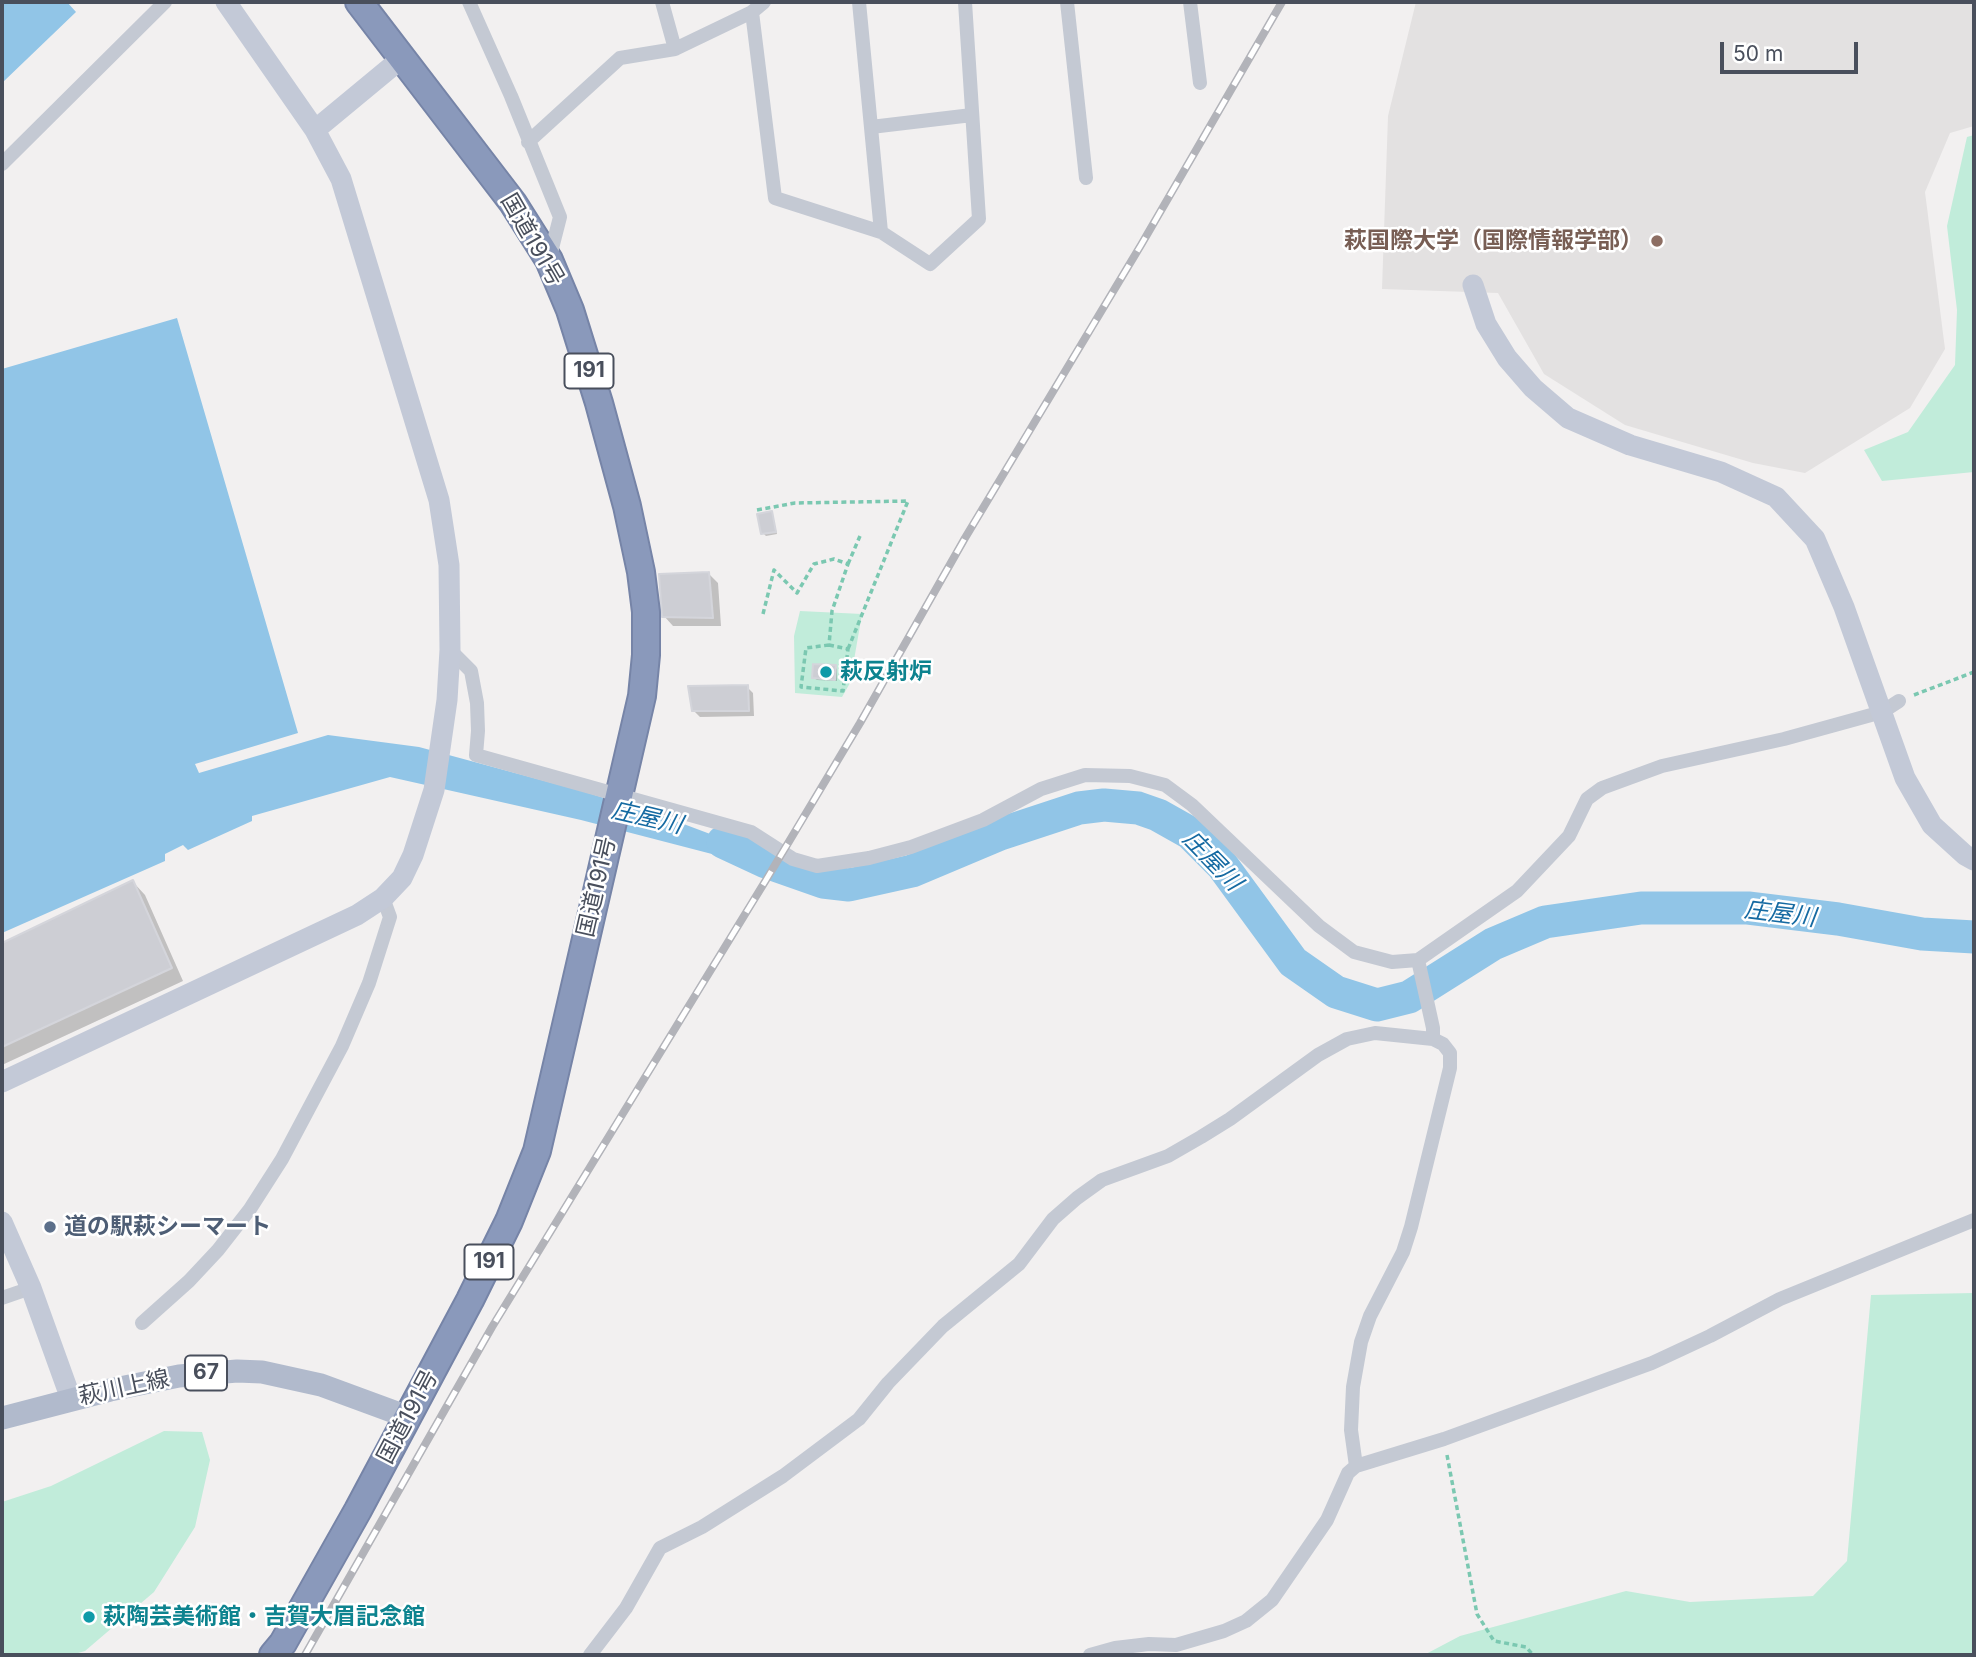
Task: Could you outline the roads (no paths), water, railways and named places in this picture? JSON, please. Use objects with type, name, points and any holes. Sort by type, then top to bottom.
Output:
[{"type":"highway","name":"国道191号","points":[[273,1655],[408,1417],[470,1300],[509,1221],[537,1151],[642,696],[646,655],[643,586],[627,506],[599,402],[570,310],[549,260],[513,203],[359,2]]},
{"type":"main road","name":"萩川上線","points":[[2,1418],[71,1399],[179,1376],[250,1371],[321,1385],[408,1417]]},
{"type":"street","points":[[2,164],[165,2]]},
{"type":"street","points":[[2,1082],[357,915],[383,898],[402,878],[413,855],[433,790],[447,700],[450,650],[449,565],[439,500],[341,179],[315,130],[226,2]]},
{"type":"street","points":[[470,2],[560,217],[549,260]]},
{"type":"street","points":[[662,2],[675,49]]},
{"type":"street","points":[[528,142],[620,58],[675,49],[752,12],[764,2]]},
{"type":"street","points":[[859,2],[881,232]]},
{"type":"street","points":[[752,12],[775,198],[881,232],[930,264],[979,219],[965,2]]},
{"type":"street","points":[[1067,2],[1086,178]]},
{"type":"street","points":[[1190,2],[1200,83]]},
{"type":"street","points":[[315,130],[402,58]]},
{"type":"street","points":[[871,127],[972,115]]},
{"type":"street","points":[[1473,285],[1486,324],[1507,358],[1533,388],[1568,418],[1630,445],[1721,472],[1776,497],[1815,539],[1890,707],[1905,778],[1932,825],[1974,860]]},
{"type":"street","points":[[450,650],[471,671],[477,703],[476,755],[617,797],[751,832],[793,859],[817,866],[869,859],[911,847],[983,820],[1041,789],[1085,775],[1130,776],[1165,785],[1192,805],[1318,926],[1354,952],[1392,962],[1418,960],[1517,891],[1569,836],[1587,799],[1602,788],[1662,766],[1784,739],[1890,707]]},
{"type":"street","points":[[142,1323],[189,1281],[218,1250],[250,1209],[289,1148],[342,1046],[369,983],[390,918],[383,898]]},
{"type":"street","points":[[1418,960],[1433,1039]]},
{"type":"street","points":[[590,1655],[626,1608],[660,1549],[702,1527],[783,1476],[859,1419],[888,1383],[943,1326],[1019,1264],[1053,1219],[1077,1198],[1102,1180],[1168,1156],[1201,1138],[1318,1055],[1347,1039],[1375,1033],[1433,1039],[1443,1044],[1450,1053],[1450,1068],[1403,1252],[1370,1316],[1361,1342],[1353,1387],[1351,1430],[1356,1466]]},
{"type":"street","points":[[1090,1655],[1115,1648],[1149,1644],[1176,1645],[1224,1631],[1246,1621],[1272,1600],[1327,1520],[1348,1473],[1356,1466],[1444,1439],[1653,1363],[1780,1299],[1974,1220]]},
{"type":"street","points":[[2,1222],[31,1288],[71,1399]]},
{"type":"street","points":[[2,1298],[31,1288]]},
{"type":"water","points":[[2,2],[67,2],[76,12],[2,83]]},
{"type":"water","points":[[177,318],[298,733],[195,764],[199,773],[328,735],[419,747],[582,791],[665,817],[766,855],[762,867],[581,820],[390,777],[252,816],[252,821],[188,850],[183,845],[165,854],[165,861],[2,933],[2,369]]},
{"type":"waterway","name":"庄屋川","points":[[723,842],[766,862],[823,882],[849,885],[912,871],[1000,834],[1079,808],[1104,805],[1138,808],[1158,815],[1190,833],[1222,865],[1293,962],[1336,992],[1377,1005],[1409,997],[1493,944],[1545,922],[1641,908],[1748,908],[1838,919],[1922,934],[1974,937]]},
{"type":"railway","points":[[305,1655],[492,1327],[860,723],[965,538],[1141,245],[1282,2]]},
{"type":"place","name":"萩国際大学（国際情報学部）","points":[[1657,241]]},
{"type":"place","name":"萩反射炉","points":[[826,672]]},
{"type":"place","name":"道の駅萩シーマート","points":[[50,1227]]},
{"type":"place","name":"萩陶芸美術館・吉賀大眉記念館","points":[[89,1617]]}]
